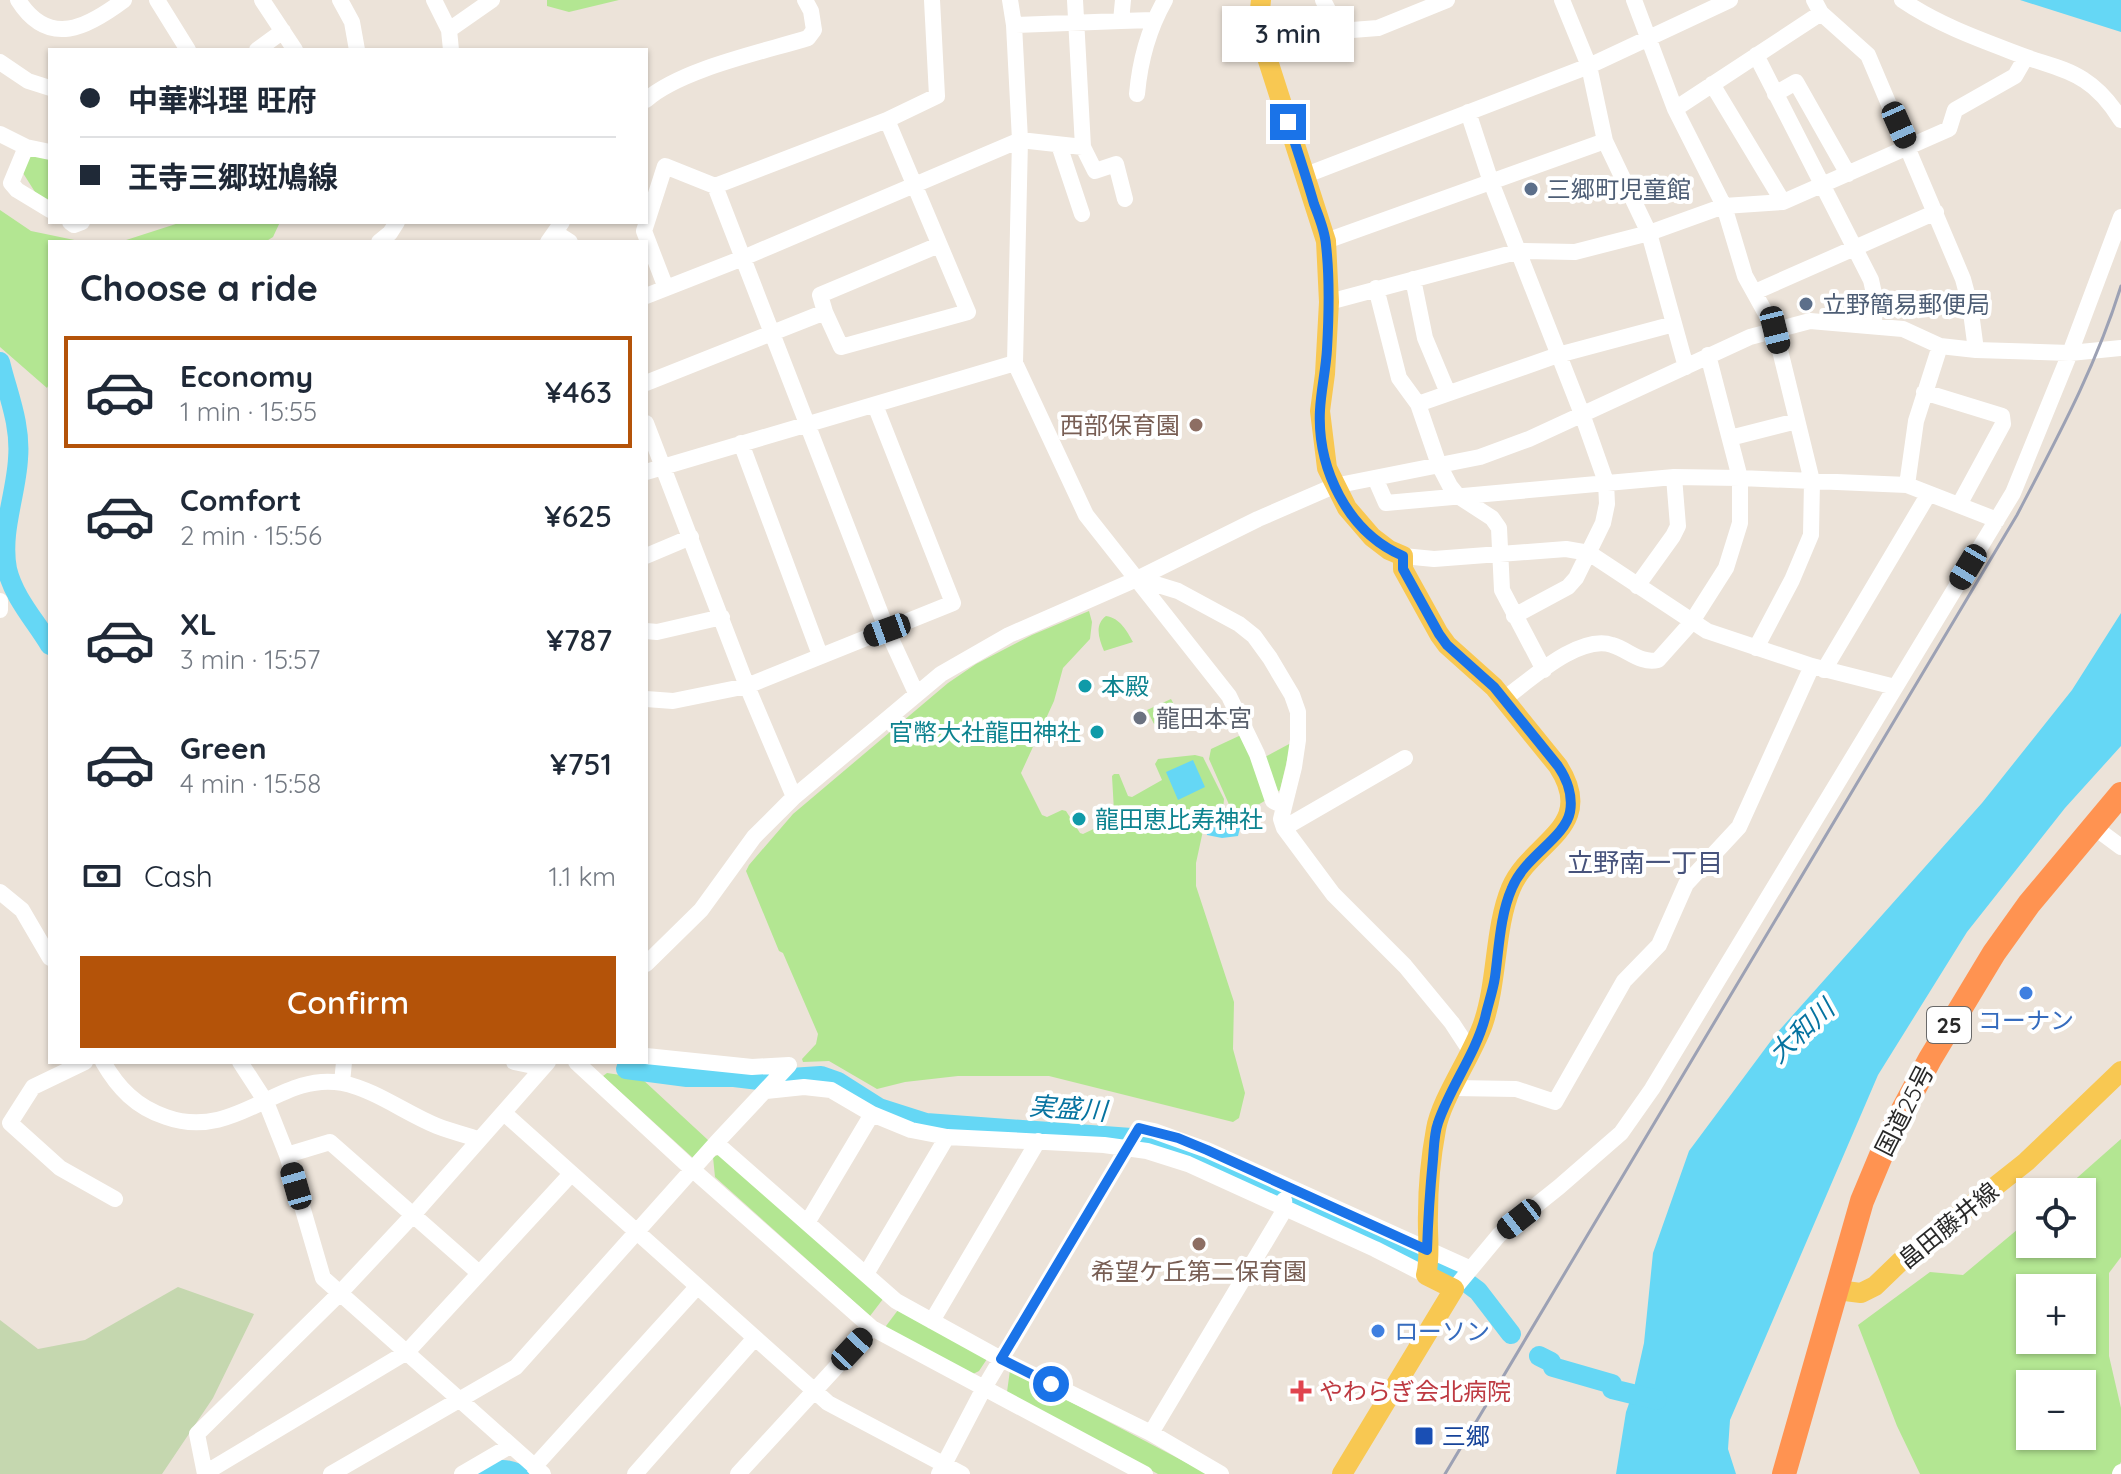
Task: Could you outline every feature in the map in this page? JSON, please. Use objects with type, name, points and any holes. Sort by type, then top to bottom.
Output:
[{"type":"highway","name":"国道25号","points":[[1784,1474],[1867,1187],[1913,1088],[1994,953],[2029,904],[2121,794]]},
{"type":"main road","points":[[1261,0],[1259,19],[1262,42],[1326,241],[1329,302],[1320,411],[1327,468],[1334,486],[1347,508],[1372,537],[1403,556],[1403,569],[1439,634],[1504,699],[1565,776],[1571,797],[1566,823],[1534,855],[1510,890],[1494,982],[1483,1024],[1436,1126],[1428,1209],[1427,1261],[1462,1279],[1342,1474]]},
{"type":"main road","name":"畠田藤井線","points":[[1837,1290],[1869,1291],[1901,1261],[2026,1162],[2121,1071]]},
{"type":"street","points":[[18,0],[26,13],[51,29],[67,30],[88,24],[105,6],[124,0]]},
{"type":"street","points":[[157,0],[187,48]]},
{"type":"street","points":[[262,0],[294,48]]},
{"type":"street","points":[[340,0],[352,22],[357,48]]},
{"type":"street","points":[[434,0],[449,30],[451,48]]},
{"type":"street","points":[[449,30],[492,0]]},
{"type":"street","points":[[648,98],[702,71],[808,38],[814,30],[811,11],[805,0]]},
{"type":"street","points":[[648,219],[665,166],[715,186],[887,120],[937,96],[932,0]]},
{"type":"street","points":[[1010,0],[1020,140],[1015,363],[1086,515],[1229,696],[1257,754],[1273,801],[1284,806]]},
{"type":"street","points":[[1075,0],[1083,147],[1095,171],[1116,164],[1125,199]]},
{"type":"street","points":[[1121,21],[1123,0]]},
{"type":"street","points":[[1137,94],[1139,65],[1153,20],[1165,0]]},
{"type":"street","points":[[1323,0],[1339,31],[1378,28],[1443,1]]},
{"type":"street","points":[[1562,0],[1589,66],[1605,141],[1649,233],[1686,367]]},
{"type":"street","points":[[1634,0],[1675,109],[1724,206],[1745,276],[1775,330],[1812,481],[1811,535],[1792,580],[1756,648]]},
{"type":"street","points":[[1306,175],[1589,66],[1730,0]]},
{"type":"street","points":[[1902,0],[1941,22],[2083,80],[2099,91],[2121,120]]},
{"type":"street","points":[[1675,109],[1756,55],[1818,6],[1868,55],[1963,279],[1976,350]]},
{"type":"street","points":[[1014,25],[1153,20]]},
{"type":"street","points":[[260,48],[283,31]]},
{"type":"street","points":[[1756,55],[1871,280],[1875,298],[1874,325]]},
{"type":"street","points":[[1329,302],[1520,251],[1575,252],[1649,233],[1724,206],[1783,202],[1949,129],[1955,110],[2015,76],[2026,57]]},
{"type":"street","points":[[0,62],[28,81],[48,87]]},
{"type":"street","points":[[1775,94],[1796,82],[1848,174]]},
{"type":"street","points":[[1712,84],[1783,202]]},
{"type":"street","points":[[1468,112],[1491,182],[1606,482],[1607,504],[1603,523],[1568,587],[1514,616]]},
{"type":"street","points":[[887,120],[968,312],[841,347],[820,295],[939,245]]},
{"type":"street","points":[[0,134],[26,147],[48,152]]},
{"type":"street","points":[[648,295],[1020,140],[1083,147]]},
{"type":"street","points":[[1326,241],[1605,141]]},
{"type":"street","points":[[1059,145],[1082,214]]},
{"type":"street","points":[[26,147],[11,183],[48,209]]},
{"type":"street","points":[[715,186],[887,630],[916,693]]},
{"type":"street","points":[[1755,292],[1936,212]]},
{"type":"street","points":[[1462,1279],[1499,1235],[1621,1133],[1652,1089],[2013,493],[2121,217]]},
{"type":"street","points":[[381,240],[396,224]]},
{"type":"street","points":[[648,241],[666,288]]},
{"type":"street","points":[[1413,279],[1425,338],[1448,393]]},
{"type":"street","points":[[1376,288],[1399,378],[1418,404],[1439,465],[1458,496],[1492,518],[1499,528],[1502,590],[1544,670]]},
{"type":"street","points":[[648,382],[825,312]]},
{"type":"street","points":[[648,962],[701,910],[754,837],[794,797],[941,674],[1009,635],[1137,579],[1258,519],[1334,486],[1480,457],[1529,439],[1750,337],[1810,321],[1903,329],[1940,346],[1976,350],[2070,353],[2121,348]]},
{"type":"street","points":[[1418,404],[1558,355],[1674,324]]},
{"type":"street","points":[[1907,485],[1916,421],[1940,346]]},
{"type":"street","points":[[1504,699],[1570,652],[1595,642],[1612,645],[1643,661],[1658,660],[1691,623],[1726,568],[1740,523],[1740,478],[1708,355]]},
{"type":"street","points":[[648,471],[1015,363]]},
{"type":"street","points":[[1924,392],[2002,416],[2003,424],[1959,505]]},
{"type":"street","points":[[648,699],[673,701],[747,686],[953,603],[875,405]]},
{"type":"street","points":[[1730,438],[1797,421]]},
{"type":"street","points":[[648,428],[747,686],[794,797]]},
{"type":"street","points":[[741,443],[820,655]]},
{"type":"street","points":[[1375,478],[1386,503],[1674,477],[1907,485],[1997,520]]},
{"type":"street","points":[[1637,586],[1678,526],[1674,477]]},
{"type":"street","points":[[1454,1088],[1516,1089],[1555,1102],[1624,981],[1659,945],[1686,884],[1739,827],[1818,668],[1928,495]]},
{"type":"street","points":[[648,555],[691,537]]},
{"type":"street","points":[[1403,556],[1434,559],[1566,549],[1589,553],[1707,631],[1818,668],[1895,687]]},
{"type":"street","points":[[1137,579],[1178,591],[1239,624],[1254,636],[1270,658],[1292,695],[1298,712],[1294,767],[1281,819],[1284,828],[1333,894],[1405,966],[1452,1023],[1471,1052]]},
{"type":"street","points":[[0,601],[0,610]]},
{"type":"street","points":[[648,631],[657,632],[722,617]]},
{"type":"street","points":[[1284,828],[1405,758]]},
{"type":"street","points":[[2094,827],[2121,847]]},
{"type":"street","points":[[0,892],[22,910],[48,955]]},
{"type":"street","points":[[331,1474],[516,1367],[789,1065],[752,1067],[648,1056]]},
{"type":"street","points":[[81,1064],[33,1087],[10,1123],[60,1168],[115,1199]]},
{"type":"street","points":[[104,1064],[121,1089],[148,1111],[181,1123],[218,1121],[301,1086],[342,1083],[376,1095],[437,1126],[478,1139]]},
{"type":"street","points":[[241,1064],[266,1102],[287,1155],[323,1278],[538,1470],[697,1287]]},
{"type":"street","points":[[342,1083],[344,1064]]},
{"type":"street","points":[[578,1064],[872,1328],[1145,1474]]},
{"type":"street","points":[[546,1065],[339,1294],[197,1434],[205,1473],[407,1352],[571,1174]]},
{"type":"street","points":[[769,1088],[831,1090],[872,1114],[911,1130],[947,1137],[1038,1141],[1178,1138],[1207,1150],[1285,1200],[1375,1249],[1427,1261]]},
{"type":"street","points":[[504,1113],[828,1403],[941,1469],[962,1474]]},
{"type":"street","points":[[807,1223],[872,1114]]},
{"type":"street","points":[[866,1274],[947,1137]]},
{"type":"street","points":[[941,1469],[984,1388],[1133,1140]]},
{"type":"street","points":[[932,1321],[1038,1141]]},
{"type":"street","points":[[287,1155],[330,1142],[479,1273]]},
{"type":"street","points":[[716,1143],[896,1301],[1001,1359],[1151,1433],[1221,1474]]},
{"type":"street","points":[[1285,1200],[1427,1261]]},
{"type":"street","points":[[1151,1433],[1285,1200]]},
{"type":"street","points":[[738,1474],[872,1328]]},
{"type":"street","points":[[635,1474],[754,1339]]},
{"type":"street","points":[[462,1474],[510,1446]]},
{"type":"green space","points":[[547,0],[619,0],[569,12],[547,6]]},
{"type":"green space","points":[[29,155],[48,157],[48,202],[35,192],[23,173]]},
{"type":"green space","points":[[0,210],[31,231],[74,240],[48,240],[47,388],[0,347]]},
{"type":"green space","points":[[176,224],[279,224],[268,240],[126,240]]},
{"type":"green space","points":[[1089,611],[1092,622],[1090,639],[1063,668],[1054,701],[1021,773],[1042,815],[1047,817],[1066,811],[1083,834],[1104,824],[1114,811],[1114,774],[1119,774],[1128,796],[1132,797],[1162,780],[1155,764],[1158,759],[1203,757],[1224,799],[1223,811],[1204,826],[1196,863],[1196,886],[1234,1002],[1233,1049],[1245,1093],[1239,1118],[1233,1122],[1049,1076],[958,1076],[905,1082],[877,1089],[829,1061],[803,1062],[802,1059],[816,1044],[818,1034],[746,871],[749,865],[793,814],[948,683],[976,664],[1032,635]]},
{"type":"green space","points":[[1106,616],[1119,622],[1133,642],[1104,651],[1099,628]]},
{"type":"green space","points":[[1171,699],[1178,712],[1154,724],[1147,710]]},
{"type":"green space","points":[[1241,735],[1268,799],[1244,813],[1231,809],[1209,759],[1211,749]]},
{"type":"green space","points":[[1291,743],[1280,790],[1274,794],[1263,758]]},
{"type":"green space","points":[[607,1073],[641,1078],[708,1140],[708,1145],[693,1158],[603,1076]]},
{"type":"green space","points":[[2121,1139],[2121,1257],[2109,1273],[2109,1356],[2121,1408],[2121,1462],[2113,1474],[1920,1474],[1897,1426],[1858,1325],[1930,1272],[1963,1275],[2016,1231],[2016,1258],[2096,1258],[2096,1178],[2077,1178]]},
{"type":"green space","points":[[721,1154],[883,1299],[870,1316],[715,1177],[713,1157]]},
{"type":"green space","points":[[178,1287],[254,1314],[213,1398],[162,1474],[0,1474],[0,1320],[38,1349],[85,1340]]},
{"type":"green space","points":[[898,1310],[987,1359],[973,1374],[887,1329]]},
{"type":"green space","points":[[1010,1370],[1208,1474],[1158,1474],[1007,1392]]},
{"type":"water","points":[[2020,0],[2121,0],[2121,32]]},
{"type":"water","name":"大和川","points":[[2121,613],[2121,746],[2065,808],[1967,932],[1878,1075],[1730,1420],[1728,1449],[1736,1474],[1616,1474],[1626,1412],[1644,1343],[1653,1253],[1689,1151],[1776,1034],[1982,803],[2072,690]]},
{"type":"water","points":[[1193,760],[1205,787],[1178,800],[1166,772]]},
{"type":"water","points":[[1234,818],[1241,824],[1238,836],[1222,838],[1207,835],[1206,828],[1217,821]]},
{"type":"waterway","name":"実盛川","points":[[0,362],[16,422],[18,446],[17,473],[5,541],[7,569],[20,599],[48,642]]},
{"type":"waterway","name":"実盛川","points":[[626,1069],[687,1077],[759,1080],[821,1076],[838,1082],[879,1108],[926,1123],[1145,1139],[1226,1171],[1451,1271],[1478,1291],[1511,1334]]},
{"type":"waterway","name":"実盛川","points":[[1539,1356],[1551,1362],[1553,1367],[1612,1384],[1612,1389],[1657,1400]]},
{"type":"waterway","points":[[487,1474],[503,1470],[519,1474]]},
{"type":"railway","points":[[1445,1474],[2017,515],[2087,374],[2121,286]]},
{"type":"place","name":"三郷町児童館","points":[[1531,189]]},
{"type":"place","name":"立野簡易郵便局","points":[[1806,304]]},
{"type":"place","name":"西部保育園","points":[[1196,425]]},
{"type":"place","name":"本殿","points":[[1085,686]]},
{"type":"place","name":"龍田本宮","points":[[1140,718]]},
{"type":"place","name":"官幣大社龍田神社","points":[[1097,732]]},
{"type":"place","name":"龍田恵比寿神社","points":[[1079,819]]},
{"type":"place","name":"コーナン","points":[[2026,993]]},
{"type":"place","name":"希望ケ丘第二保育園","points":[[1199,1244]]},
{"type":"place","name":"ローソン","points":[[1378,1331]]},
{"type":"place","name":"やわらぎ会北病院","points":[[1301,1391]]},
{"type":"place","name":"三郷","points":[[1424,1436]]},
{"type":"district","name":"立野南一丁目","points":[[1645,862]]},
{"type":"route","points":[[1051,1384],[1001,1359],[1139,1128],[1178,1138],[1207,1150],[1427,1250],[1436,1126],[1483,1024],[1494,982],[1510,890],[1534,855],[1566,823],[1570,811],[1571,797],[1565,776],[1558,766],[1494,687],[1447,645],[1403,569],[1403,556],[1372,537],[1347,508],[1334,486],[1322,442],[1320,411],[1329,302],[1326,241],[1288,122]]}]
